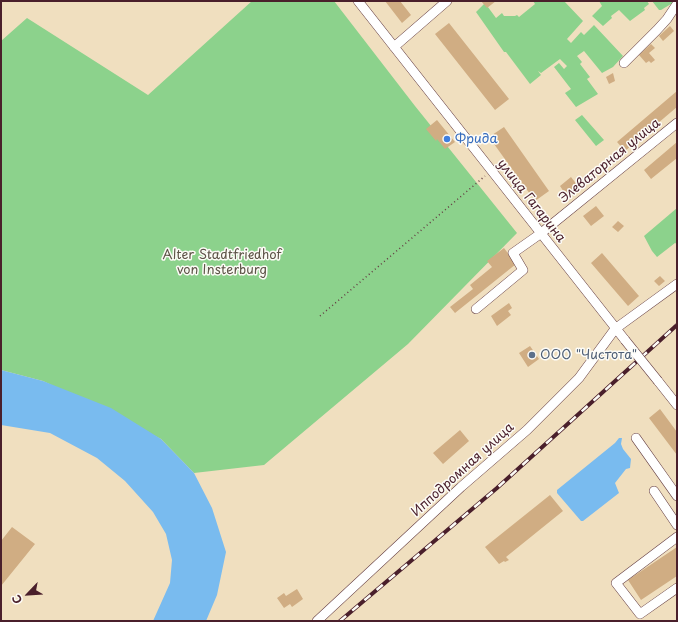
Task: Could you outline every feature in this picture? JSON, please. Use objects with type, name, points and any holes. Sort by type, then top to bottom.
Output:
[{"type":"street","name":"улица Гагарина","points":[[358,1],[540,234],[677,405]]},
{"type":"street","points":[[394,47],[447,1]]},
{"type":"street","points":[[624,63],[667,19],[677,4]]},
{"type":"street","name":"Элеваторная улица","points":[[476,309],[523,270],[513,253],[540,234],[677,123]]},
{"type":"street","name":"Ипподромная улица","points":[[317,621],[461,487],[527,430],[579,378],[616,329],[677,284]]},
{"type":"street","points":[[636,438],[677,496]]},
{"type":"street","points":[[654,491],[677,526]]},
{"type":"street","points":[[677,537],[616,583],[640,614],[677,588]]},
{"type":"path","points":[[320,316],[491,171]]},
{"type":"green space","name":"Alter Stadtfriedhof von Insterburg","points":[[252,1],[334,1],[415,106],[517,233],[408,344],[264,465],[194,473],[161,439],[43,381],[1,370],[1,41],[27,18],[148,95]]},
{"type":"green space","points":[[533,1],[564,1],[583,21],[567,39],[571,43],[581,32],[584,35],[594,25],[623,56],[613,67],[602,73],[584,51],[577,56],[582,62],[580,64],[590,77],[587,79],[598,94],[576,107],[565,93],[571,89],[554,67],[559,63],[564,69],[567,66],[560,59],[541,73],[538,71],[541,75],[530,84],[506,52],[504,52],[476,12],[485,3],[496,18],[502,13],[504,16],[517,15],[519,17],[535,4]]},
{"type":"green space","points":[[599,1],[647,1],[649,4],[644,8],[645,10],[630,21],[619,10],[611,16],[612,18],[603,26],[592,16],[602,6]]},
{"type":"green space","points":[[652,1],[676,1],[659,10]]},
{"type":"green space","points":[[582,115],[604,140],[596,146],[575,120]]},
{"type":"green space","points":[[677,208],[677,244],[675,243],[657,257],[644,236]]},
{"type":"water","points":[[1,370],[43,381],[111,408],[161,439],[194,473],[212,508],[226,552],[217,595],[206,621],[153,621],[170,583],[172,560],[166,534],[153,512],[125,481],[97,458],[50,433],[1,425]]},
{"type":"water","points":[[619,438],[622,438],[621,444],[623,449],[631,459],[630,468],[626,469],[615,483],[619,493],[581,521],[557,493],[557,490],[615,443]]},
{"type":"building","points":[[385,1],[400,1],[411,15],[402,23]]},
{"type":"building","points":[[481,1],[496,1],[487,8]]},
{"type":"building","points":[[449,23],[509,99],[495,110],[435,34]]},
{"type":"building","points":[[670,26],[674,31],[663,41],[659,36]]},
{"type":"building","points":[[651,44],[655,48],[649,53],[655,60],[651,63],[649,61],[646,63],[639,55]]},
{"type":"building","points":[[613,73],[615,81],[609,84],[606,77]]},
{"type":"building","points":[[677,91],[677,107],[625,151],[617,142]]},
{"type":"building","points":[[437,120],[455,142],[445,149],[426,129]]},
{"type":"building","points":[[504,127],[549,191],[535,201],[489,137]]},
{"type":"building","points":[[677,142],[677,158],[651,179],[644,170]]},
{"type":"building","points":[[571,177],[578,186],[566,195],[560,186]]},
{"type":"building","points":[[596,206],[604,216],[591,226],[583,216]]},
{"type":"building","points":[[618,221],[624,226],[618,232],[612,227]]},
{"type":"building","points":[[504,248],[516,264],[455,313],[450,307],[473,289],[470,285],[492,267],[487,261]]},
{"type":"building","points":[[602,253],[639,296],[628,306],[591,263]]},
{"type":"building","points":[[660,276],[665,281],[659,286],[654,281]]},
{"type":"building","points":[[509,303],[512,308],[508,311],[511,315],[497,326],[491,316]]},
{"type":"building","points":[[530,346],[539,359],[528,367],[519,353]]},
{"type":"building","points":[[660,409],[677,432],[677,455],[649,418]]},
{"type":"building","points":[[460,430],[469,441],[443,464],[433,453]]},
{"type":"building","points":[[550,495],[563,511],[506,557],[509,560],[499,564],[485,547]]},
{"type":"building","points":[[12,527],[35,544],[1,586],[1,541]]},
{"type":"building","points":[[677,547],[677,576],[641,600],[628,580]]},
{"type":"building","points":[[297,589],[303,599],[292,607],[290,604],[284,608],[277,598],[284,593],[286,596]]},
{"type":"railway","points":[[340,621],[497,488],[677,325]]},
{"type":"place","name":"Фрида","points":[[447,139]]},
{"type":"place","name":"ООО \"Чистота\"","points":[[532,355]]}]
